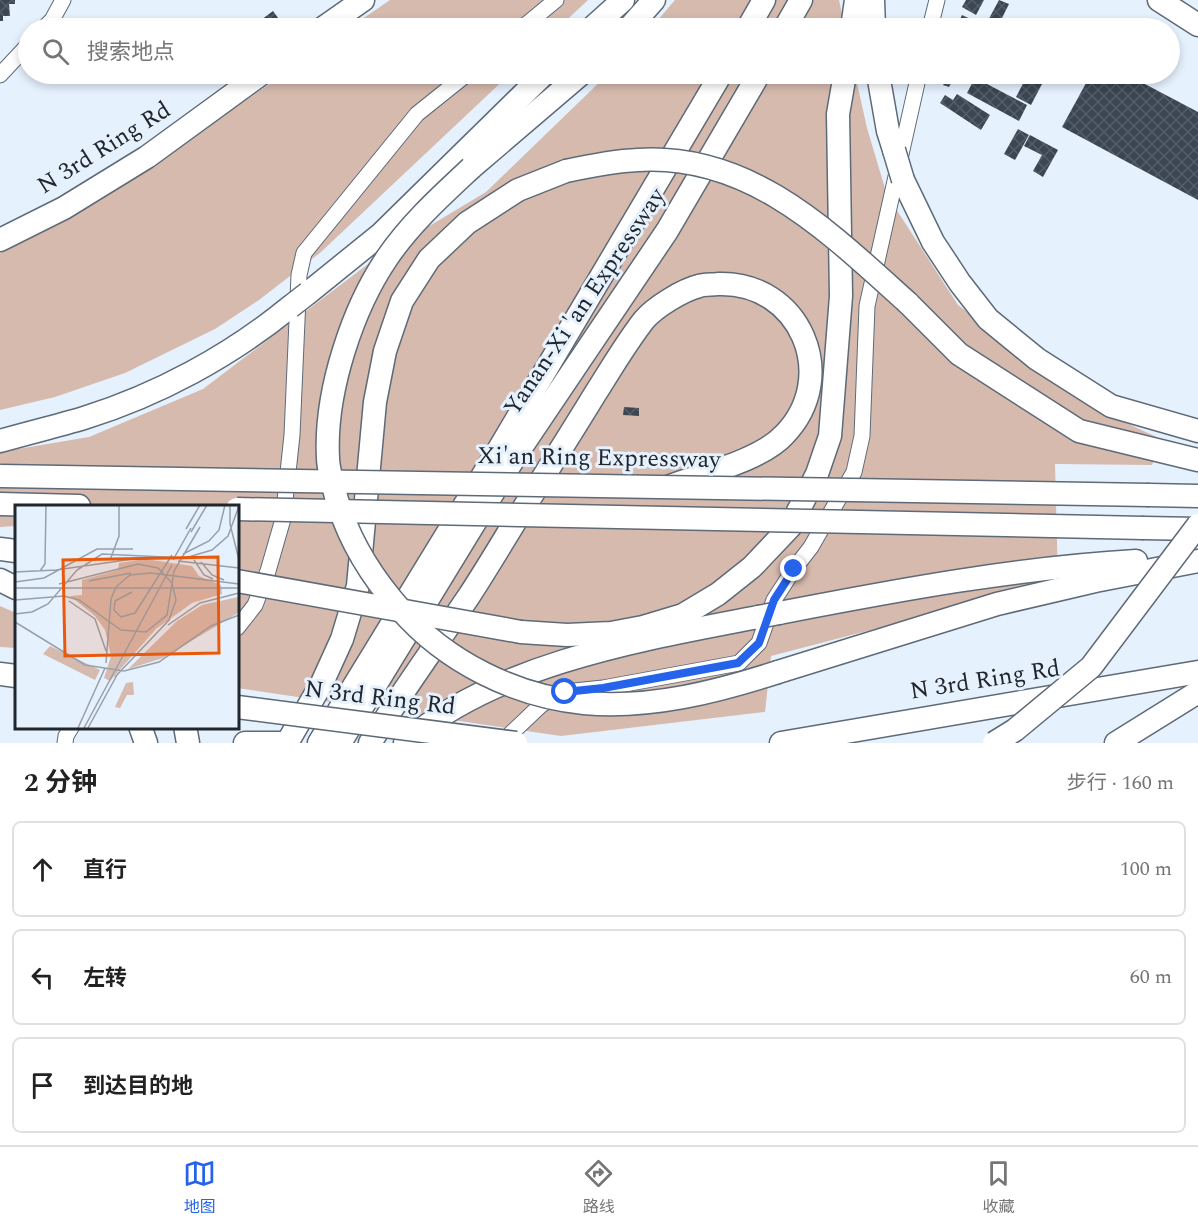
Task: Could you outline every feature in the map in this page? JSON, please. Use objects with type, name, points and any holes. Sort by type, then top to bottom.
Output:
[{"type":"highway","points":[[337,18],[363,0]]},
{"type":"highway","points":[[603,18],[623,0]]},
{"type":"highway","points":[[638,18],[654,0]]},
{"type":"highway","points":[[754,18],[764,0]]},
{"type":"highway","points":[[791,18],[801,0]]},
{"type":"highway","points":[[853,18],[856,0]]},
{"type":"highway","points":[[873,0],[874,18]]},
{"type":"highway","points":[[1159,0],[1198,25]]},
{"type":"highway","name":"N 3rd Ring Rd","points":[[0,240],[64,208],[147,157],[247,84]]},
{"type":"highway","points":[[0,441],[86,417],[147,394],[202,366],[271,323],[381,234],[534,84]]},
{"type":"highway","points":[[569,84],[471,168],[425,211],[386,259],[353,319],[338,368],[328,418],[328,460],[339,507],[355,545],[382,589],[410,622],[466,665],[518,689],[552,698],[585,703],[658,702],[743,684],[997,604],[1198,559]]},
{"type":"highway","name":"Yanan-Xi 'an Expressway","points":[[319,743],[499,449],[715,84]]},
{"type":"highway","name":"Yanan-Xi 'an Expressway","points":[[340,743],[516,455],[667,231],[753,84]]},
{"type":"highway","points":[[238,581],[520,632],[567,635],[611,633],[643,627],[683,615],[718,594],[752,567],[789,527],[817,474],[830,436],[841,296],[838,114],[843,84]]},
{"type":"highway","points":[[880,84],[888,131],[903,180],[933,242],[960,283],[988,319],[1037,359],[1111,406],[1198,431]]},
{"type":"highway","points":[[287,743],[322,682],[342,639],[358,586],[375,402],[385,351],[402,301],[429,259],[467,223],[518,190],[566,171],[598,164],[639,160],[701,165],[762,188],[824,228],[908,303],[959,354],[1079,431],[1198,460]]},
{"type":"highway","points":[[370,743],[469,596],[614,364],[645,319],[676,296],[700,285],[730,284],[757,291],[781,304],[798,324],[807,350],[812,376],[808,396],[799,419],[782,438],[761,452],[670,486]]},
{"type":"highway","name":"Xi'an Ring Expressway","points":[[0,476],[1198,496]]},
{"type":"highway","points":[[0,504],[40,505]]},
{"type":"highway","points":[[238,509],[1144,528],[1198,527]]},
{"type":"highway","points":[[994,743],[1015,730],[1091,666],[1198,527]]},
{"type":"highway","points":[[0,549],[15,550]]},
{"type":"highway","points":[[405,743],[424,725],[464,702],[519,676],[581,656],[699,628],[988,575],[1076,564],[1198,559]]},
{"type":"highway","points":[[0,567],[15,570]]},
{"type":"highway","points":[[0,580],[15,588]]},
{"type":"highway","name":"N 3rd Ring Rd","points":[[781,743],[1198,672]]},
{"type":"highway","points":[[0,674],[15,676]]},
{"type":"highway","points":[[1116,743],[1198,692]]},
{"type":"highway","name":"N 3rd Ring Rd","points":[[238,707],[516,743]]},
{"type":"highway","points":[[141,728],[146,743]]},
{"type":"highway","points":[[185,728],[188,743]]},
{"type":"highway","points":[[245,743],[281,743]]},
{"type":"street","points":[[53,18],[63,0]]},
{"type":"street","points":[[534,18],[556,0]]},
{"type":"street","points":[[932,18],[937,0]]},
{"type":"street","points":[[0,75],[18,56]]},
{"type":"street","points":[[238,627],[255,605],[268,571],[283,519],[292,435],[299,275],[304,253],[417,114],[454,84]]},
{"type":"street","points":[[501,743],[541,705],[565,692],[603,688],[738,663],[759,643],[774,600],[810,548],[854,472],[862,436],[867,306],[917,84]]},
{"type":"street","points":[[65,743],[71,728]]},
{"type":"shaded area","points":[[390,0],[588,0],[569,18],[364,18]]},
{"type":"shaded area","points":[[675,0],[839,0],[843,18],[660,18]]},
{"type":"shaded area","points":[[269,84],[499,84],[321,252],[259,300],[215,329],[125,373],[55,397],[0,410],[0,253],[101,200]]},
{"type":"shaded area","points":[[598,84],[857,84],[867,128],[887,195],[958,305],[1090,406],[1163,440],[1152,465],[1055,464],[1058,581],[771,656],[765,712],[561,736],[238,688],[238,505],[15,505],[15,526],[0,527],[0,452],[89,437],[203,389],[376,258],[486,192]]},
{"type":"shaded area","points":[[0,606],[15,613],[15,648],[0,647]]},
{"type":"building","points":[[0,0],[15,0],[15,4],[9,4],[10,16],[3,16],[3,21],[0,21]]},
{"type":"building","points":[[966,0],[984,0],[976,15],[962,7]]},
{"type":"building","points":[[999,0],[1009,4],[1002,18],[989,18]]},
{"type":"building","points":[[273,11],[278,18],[264,18]]},
{"type":"building","points":[[972,84],[987,84],[1027,105],[1019,121],[967,93]]},
{"type":"building","points":[[1023,84],[1042,84],[1031,105],[1016,97]]},
{"type":"building","points":[[1086,84],[1145,84],[1198,112],[1198,200],[1062,127]]},
{"type":"building","points":[[957,94],[990,115],[981,130],[940,103],[945,95],[953,100]]},
{"type":"building","points":[[1018,129],[1029,135],[1015,160],[1004,154]]},
{"type":"building","points":[[1030,135],[1058,150],[1043,177],[1033,171],[1042,155],[1024,146]]},
{"type":"building","points":[[624,407],[639,408],[639,416],[623,415]]},
{"type":"route","points":[[565,692],[603,688],[738,663],[759,643],[774,600],[794,569]]}]
